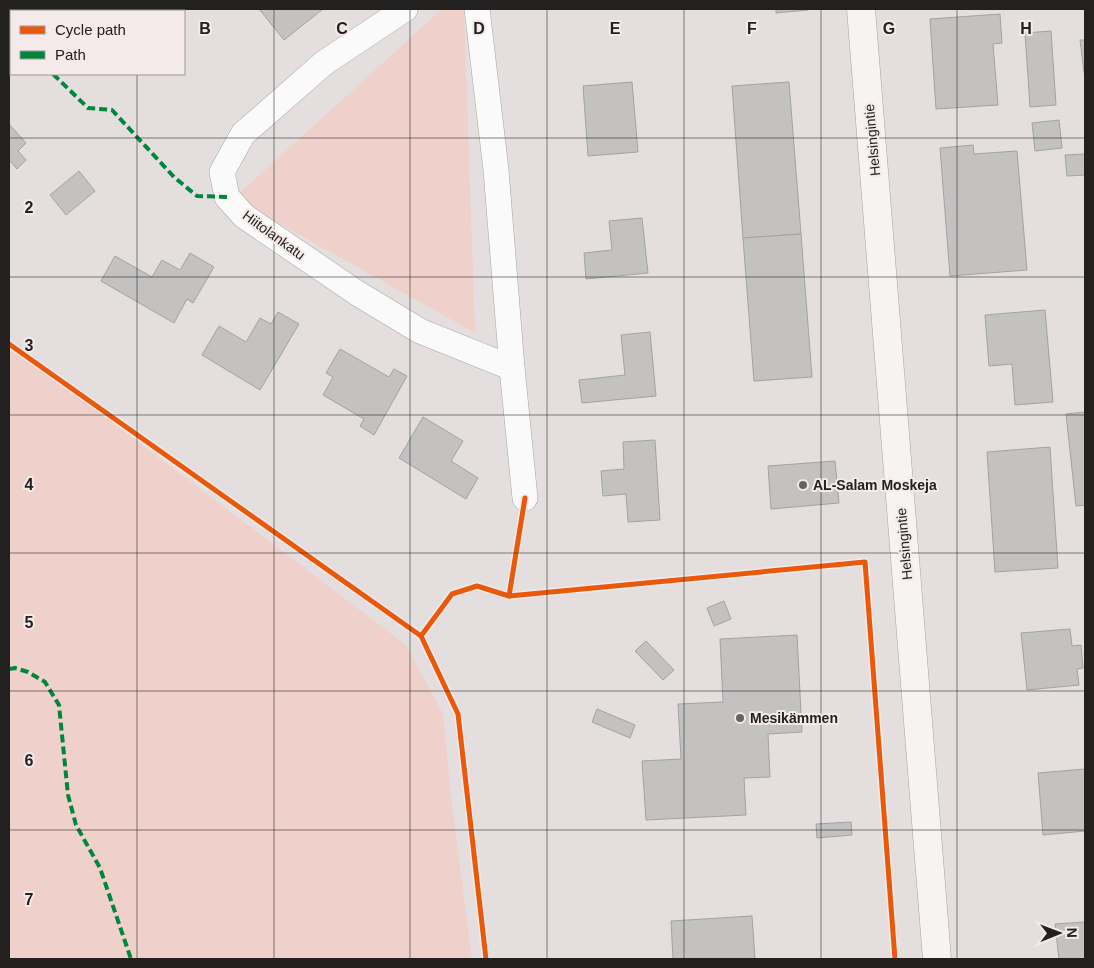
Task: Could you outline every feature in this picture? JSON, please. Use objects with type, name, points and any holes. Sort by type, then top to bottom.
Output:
[{"type":"main road","name":"Helsingintie","points":[[861,9],[937,959]]},
{"type":"street","name":"Hiitolankatu","points":[[405,9],[324,63],[243,134],[222,172],[227,197],[244,216],[357,292],[420,331],[512,368]]},
{"type":"street","points":[[477,9],[496,170],[512,368],[525,498]]},
{"type":"shaded area","points":[[442,9],[464,9],[475,333],[234,198]]},
{"type":"shaded area","points":[[9,344],[406,645],[443,714],[451,796],[472,959],[9,959]]},
{"type":"building","points":[[259,9],[323,9],[284,40]]},
{"type":"building","points":[[776,9],[808,9],[808,10],[776,13]]},
{"type":"building","points":[[1000,14],[1002,43],[993,44],[998,105],[936,109],[930,19]]},
{"type":"building","points":[[1051,31],[1056,105],[1030,107],[1025,33]]},
{"type":"building","points":[[1080,40],[1085,40],[1085,80]]},
{"type":"building","points":[[632,82],[638,152],[588,156],[583,86]]},
{"type":"building","points":[[789,82],[801,234],[743,238],[732,86]]},
{"type":"building","points":[[1059,120],[1062,148],[1035,151],[1032,123]]},
{"type":"building","points":[[9,124],[26,143],[18,151],[26,160],[17,169],[10,161],[9,163]]},
{"type":"building","points":[[973,145],[974,154],[1017,151],[1027,270],[950,276],[940,148]]},
{"type":"building","points":[[1085,154],[1085,175],[1067,176],[1065,155]]},
{"type":"building","points":[[79,171],[95,191],[66,215],[50,195]]},
{"type":"building","points":[[642,218],[648,273],[586,279],[584,253],[612,250],[609,221]]},
{"type":"building","points":[[801,234],[812,377],[754,381],[743,238]]},
{"type":"building","points":[[190,253],[214,267],[193,303],[187,299],[174,323],[101,281],[115,256],[152,277],[162,260],[180,270]]},
{"type":"building","points":[[1045,310],[1053,402],[1015,405],[1012,364],[989,366],[985,315]]},
{"type":"building","points":[[278,312],[299,324],[260,390],[202,355],[219,326],[246,342],[260,318],[271,324]]},
{"type":"building","points":[[650,332],[656,396],[582,403],[579,380],[625,375],[621,335]]},
{"type":"building","points":[[340,349],[389,377],[394,369],[407,376],[374,435],[360,426],[364,419],[323,395],[333,377],[326,373]]},
{"type":"building","points":[[1085,412],[1085,505],[1076,506],[1066,414]]},
{"type":"building","points":[[423,417],[463,441],[451,461],[478,478],[466,499],[399,458]]},
{"type":"building","points":[[655,440],[660,520],[628,522],[626,494],[603,496],[601,471],[624,469],[623,442]]},
{"type":"building","points":[[1050,447],[1058,568],[995,572],[987,452]]},
{"type":"building","name":"AL-Salam Moskeja","points":[[835,461],[839,503],[771,509],[768,466]]},
{"type":"building","points":[[724,601],[731,619],[714,626],[707,608]]},
{"type":"building","points":[[1070,629],[1072,646],[1081,645],[1083,668],[1077,669],[1079,685],[1027,690],[1021,633]]},
{"type":"building","name":"Mesikämmen","points":[[797,635],[802,732],[768,734],[770,777],[744,778],[746,815],[646,820],[642,761],[681,759],[678,704],[723,702],[720,639]]},
{"type":"building","points":[[646,641],[674,670],[663,680],[635,651]]},
{"type":"building","points":[[597,709],[635,725],[630,738],[592,722]]},
{"type":"building","points":[[1085,769],[1085,831],[1043,835],[1038,773]]},
{"type":"building","points":[[851,822],[852,835],[817,838],[816,824]]},
{"type":"building","points":[[752,916],[755,959],[673,959],[671,921]]},
{"type":"building","points":[[1085,922],[1085,959],[1059,959],[1055,924]]},
{"type":"marked path","points":[[54,75],[88,108],[112,110],[174,177],[197,196],[227,197]]},
{"type":"marked path","points":[[9,669],[15,668],[28,672],[45,682],[59,705],[68,795],[76,825],[100,868],[131,959]]},
{"type":"cycle path","points":[[9,344],[421,636],[458,714],[486,959]]},
{"type":"cycle path","points":[[509,596],[525,498]]},
{"type":"cycle path","points":[[421,636],[452,594],[477,586],[509,596],[865,562],[895,959]]},
{"type":"place","name":"AL-Salam Moskeja","points":[[803,485]]},
{"type":"place","name":"Mesikämmen","points":[[740,718]]}]
